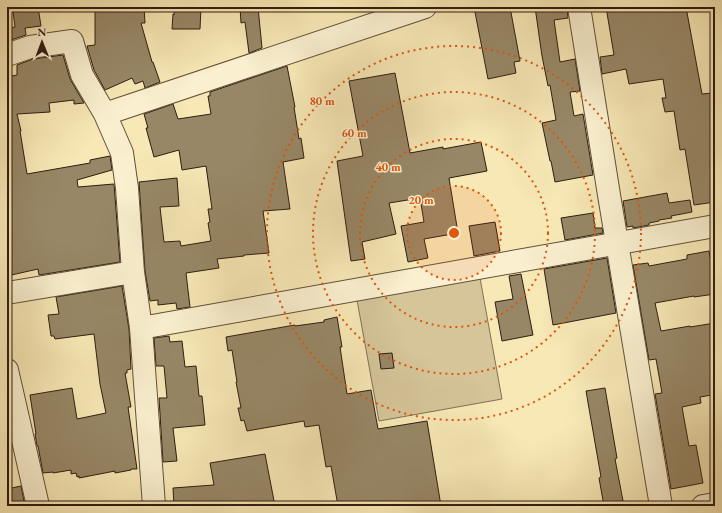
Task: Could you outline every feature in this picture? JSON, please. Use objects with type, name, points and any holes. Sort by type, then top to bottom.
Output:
[{"type":"street","points":[[105,114],[425,7]]},
{"type":"street","points":[[579,7],[661,506]]},
{"type":"street","points":[[7,55],[30,47],[72,41],[82,75],[105,114],[122,153],[127,188],[133,272],[141,328],[154,506]]},
{"type":"street","points":[[141,328],[715,226]]},
{"type":"street","points":[[7,293],[133,272]]},
{"type":"street","points":[[7,370],[38,506]]},
{"type":"street","points":[[703,506],[715,504]]},
{"type":"shaded area","points":[[480,278],[502,399],[379,421],[357,300]]},
{"type":"building","points":[[26,7],[38,7],[41,26],[25,28],[26,35],[11,40],[9,28],[15,27],[13,11],[27,9]]},
{"type":"building","points":[[95,7],[144,7],[145,23],[141,23],[152,62],[160,82],[145,88],[143,81],[135,84],[132,78],[105,90],[94,70],[87,46],[95,45]]},
{"type":"building","points":[[201,7],[200,29],[172,29],[174,8]]},
{"type":"building","points":[[240,7],[258,7],[262,48],[249,53],[245,22],[241,23]]},
{"type":"building","points":[[474,7],[510,7],[520,61],[514,62],[516,73],[488,79]]},
{"type":"building","points":[[535,7],[567,7],[568,18],[554,20],[560,62],[575,59],[580,91],[570,92],[574,116],[583,114],[593,175],[555,182],[542,123],[556,120],[550,85],[548,86],[542,56]]},
{"type":"building","points":[[606,7],[686,7],[702,94],[712,93],[715,107],[715,202],[694,205],[685,149],[680,150],[674,111],[665,112],[662,98],[666,98],[663,79],[629,84],[626,69],[602,74],[600,57],[614,55]]},
{"type":"building","points":[[63,55],[70,79],[84,103],[74,104],[74,100],[49,103],[50,112],[17,114],[27,174],[90,163],[90,160],[110,156],[112,170],[77,180],[78,187],[114,184],[120,262],[39,275],[38,269],[7,276],[7,77],[17,75],[17,65],[33,59]]},
{"type":"building","points":[[287,66],[295,107],[299,139],[301,138],[304,158],[283,162],[290,209],[263,211],[269,253],[217,259],[219,268],[186,273],[190,307],[177,309],[176,303],[158,305],[158,300],[150,301],[145,271],[139,182],[177,178],[179,206],[160,207],[164,242],[180,241],[181,246],[211,241],[208,223],[210,222],[208,209],[212,209],[206,166],[182,170],[179,150],[154,157],[146,128],[148,128],[144,114],[173,104],[178,119],[211,114],[208,96],[210,96],[210,92]]},
{"type":"building","points":[[395,73],[410,153],[481,142],[487,171],[449,178],[458,233],[424,239],[428,258],[408,262],[401,226],[424,222],[420,198],[389,203],[396,234],[362,242],[365,259],[351,261],[337,161],[363,156],[349,81]]},
{"type":"building","points":[[667,193],[669,203],[690,200],[692,212],[671,216],[672,218],[649,223],[649,225],[633,228],[633,226],[627,227],[623,201]]},
{"type":"building","points":[[593,213],[595,228],[602,228],[603,233],[565,240],[561,218]]},
{"type":"building","points":[[495,222],[500,251],[474,256],[469,226]]},
{"type":"building","points":[[709,251],[715,285],[715,294],[655,303],[661,331],[715,323],[715,388],[711,388],[712,395],[700,397],[701,403],[682,407],[689,446],[696,445],[703,483],[671,489],[655,394],[662,393],[656,359],[649,360],[633,265],[648,263],[649,266],[687,259],[687,255]]},
{"type":"building","points":[[607,258],[616,313],[553,325],[544,269]]},
{"type":"building","points":[[521,274],[533,335],[502,341],[495,302],[513,299],[509,276]]},
{"type":"building","points":[[122,286],[129,329],[131,369],[127,370],[127,373],[125,373],[131,407],[128,407],[137,469],[115,473],[115,471],[79,478],[79,476],[77,477],[76,473],[71,474],[71,470],[43,473],[35,434],[30,395],[72,388],[77,419],[106,413],[100,384],[94,334],[55,339],[54,336],[51,336],[48,315],[59,314],[56,297]]},
{"type":"building","points":[[337,317],[347,394],[371,390],[378,429],[427,421],[441,506],[338,506],[331,466],[326,467],[319,425],[305,427],[304,421],[247,431],[244,420],[241,421],[238,408],[241,408],[232,350],[228,351],[226,337],[295,325],[324,322],[324,320]]},
{"type":"building","points":[[169,336],[170,342],[182,341],[185,367],[196,366],[199,396],[202,396],[205,425],[173,428],[177,461],[163,462],[159,398],[167,398],[164,366],[156,366],[154,338]]},
{"type":"building","points":[[392,353],[394,368],[381,369],[379,354]]},
{"type":"building","points":[[605,388],[617,458],[615,459],[624,506],[604,506],[599,478],[601,477],[586,391]]},
{"type":"building","points":[[265,454],[275,506],[174,506],[173,488],[214,485],[210,463]]},
{"type":"building","points":[[21,486],[25,506],[7,506],[7,489]]}]
